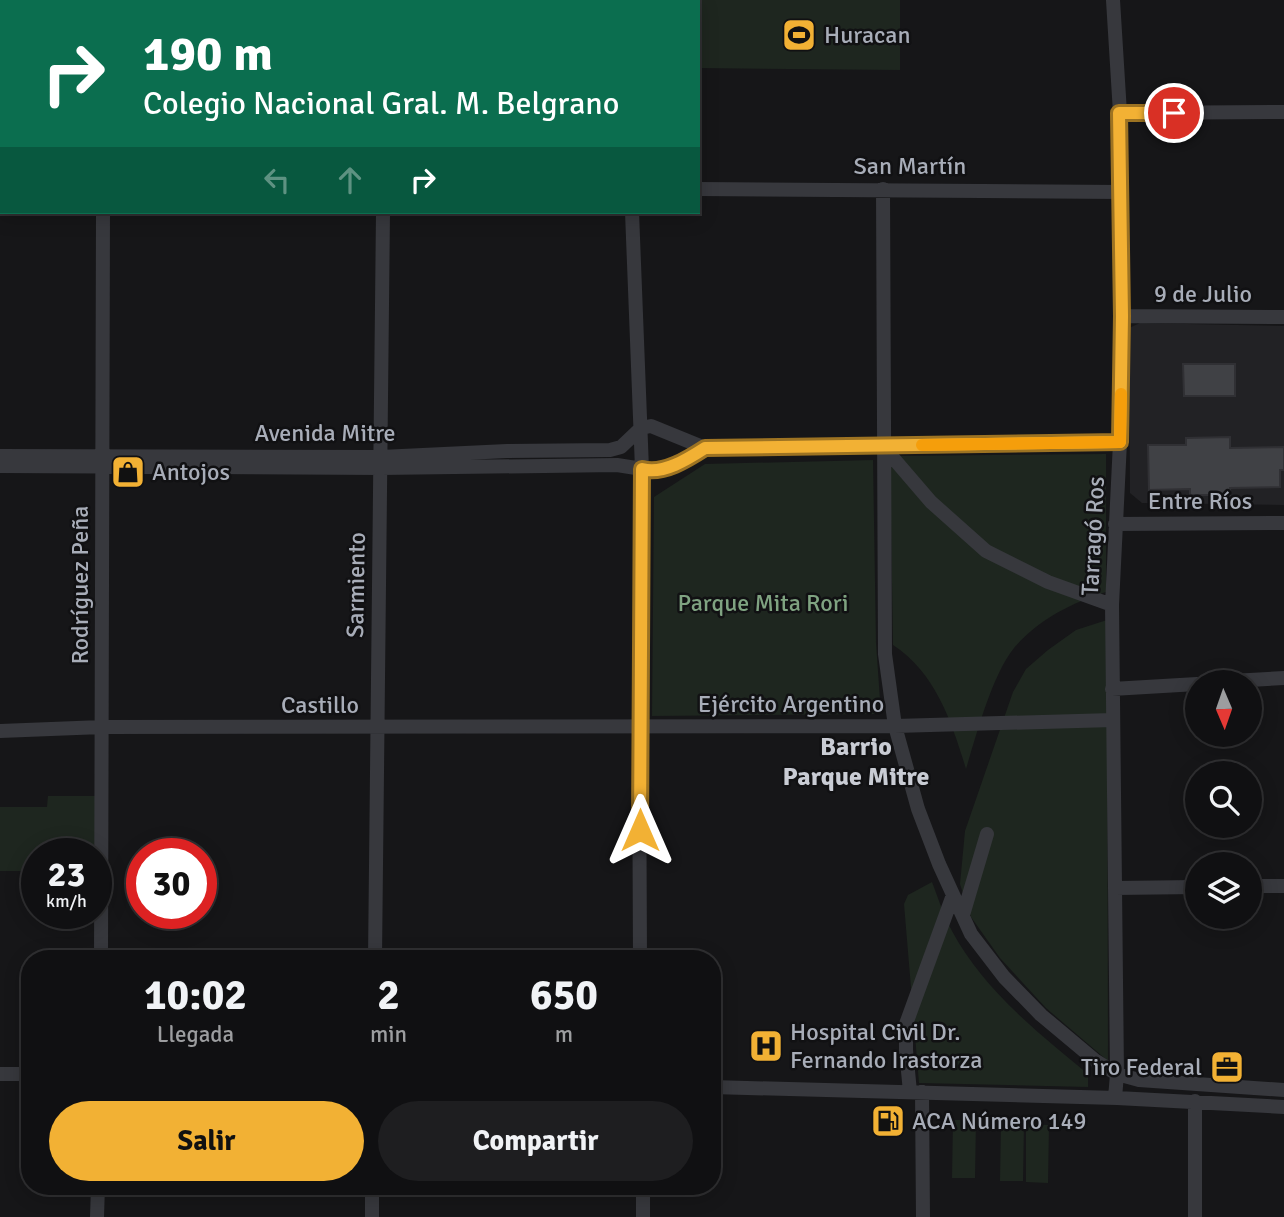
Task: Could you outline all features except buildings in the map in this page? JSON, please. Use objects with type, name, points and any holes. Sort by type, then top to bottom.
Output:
[{"type":"street","name":"Tarragó Ros","points":[[1113,0],[1119,113],[1122,316],[1120,442],[1112,605],[1117,1074],[1115,1098]]},
{"type":"street","points":[[1119,113],[1284,112]]},
{"type":"street","points":[[883,188],[882,445],[885,654],[895,726],[1113,720]]},
{"type":"street","name":"San Martín","points":[[700,189],[883,188],[1121,192]]},
{"type":"street","name":"Rodríguez Peña","points":[[101,950],[103,214]]},
{"type":"street","name":"Sarmiento","points":[[375,950],[383,214]]},
{"type":"street","points":[[632,214],[642,469],[640,950]]},
{"type":"street","name":"9 de Julio","points":[[1122,316],[1284,317]]},
{"type":"street","points":[[641,428],[651,426],[705,448],[1120,442]]},
{"type":"street","name":"Avenida Mitre","points":[[381,462],[507,451],[610,450],[621,447],[641,428]]},
{"type":"street","points":[[882,445],[931,502],[986,551],[1048,582],[1112,605]]},
{"type":"street","name":"Avenida Mitre","points":[[0,456],[103,461],[617,465],[655,471],[685,460],[705,448]]},
{"type":"street","name":"Avenida Mitre","points":[[0,466],[103,461]]},
{"type":"street","name":"Entre Ríos","points":[[1115,524],[1284,523]]},
{"type":"street","points":[[1262,679],[1284,678]]},
{"type":"street","points":[[1112,689],[1185,685]]},
{"type":"street","name":"Ejército Argentino","points":[[639,727],[895,726],[918,808],[971,934],[1004,977],[1041,1015],[1083,1051],[1117,1074]]},
{"type":"street","name":"Castillo","points":[[0,731],[102,727],[639,727]]},
{"type":"street","points":[[963,915],[987,834]]},
{"type":"street","points":[[1262,886],[1284,886]]},
{"type":"street","points":[[1115,888],[1185,887]]},
{"type":"street","points":[[923,1217],[916,1092],[905,1050],[906,1024],[953,894]]},
{"type":"street","points":[[0,1074],[21,1074]]},
{"type":"street","points":[[1117,1074],[1139,1080],[1284,1090]]},
{"type":"street","points":[[721,1087],[1115,1098],[1284,1107]]},
{"type":"street","points":[[1195,1101],[1195,1217]]},
{"type":"street","points":[[97,1217],[98,1195]]},
{"type":"street","points":[[372,1195],[372,1217]]},
{"type":"street","points":[[643,1195],[643,1217]]},
{"type":"shaded area","points":[[1140,323],[1284,326],[1284,505],[1142,503],[1130,493],[1129,328]]},
{"type":"green space","name":"Huracan","points":[[700,0],[900,0],[900,70],[700,68]]},
{"type":"green space","points":[[1106,454],[1106,592],[1080,601],[1056,614],[1034,629],[1014,648],[992,689],[966,769],[948,717],[931,684],[908,656],[893,645],[890,456]]},
{"type":"green space","name":"Parque Mita Rori","points":[[873,460],[876,643],[881,714],[652,716],[654,497],[705,464]]},
{"type":"green space","points":[[1107,620],[1108,1061],[1046,1008],[1000,958],[971,917],[960,884],[965,831],[1013,692],[1026,669],[1048,650],[1076,630]]},
{"type":"green space","points":[[48,796],[97,796],[96,838],[21,838],[21,871],[0,871],[0,807],[47,807]]},
{"type":"green space","points":[[932,882],[952,931],[979,972],[1013,1009],[1088,1074],[1088,1087],[919,1083],[904,904],[908,895]]},
{"type":"green space","points":[[953,1120],[976,1120],[975,1178],[952,1178]]},
{"type":"green space","points":[[1001,1123],[1024,1123],[1023,1181],[1000,1181]]},
{"type":"green space","points":[[1026,1124],[1049,1125],[1048,1183],[1026,1182]]},
{"type":"slow traffic","points":[[922,445],[1120,442],[1121,394]]},
{"type":"place","name":"Huracan","points":[[799,35]]},
{"type":"place","name":"Antojos","points":[[128,472]]},
{"type":"place","name":"Hospital Civil Dr. Fernando Irastorza","points":[[766,1046]]},
{"type":"place","name":"Tiro Federal","points":[[1227,1067]]},
{"type":"place","name":"ACA Número 149","points":[[888,1121]]},
{"type":"district","name":"Barrio Parque Mitre","points":[[856,761]]},
{"type":"route","points":[[640,830],[642,469],[655,471],[685,460],[705,448],[1120,442],[1122,316],[1119,113],[1174,113]]}]
